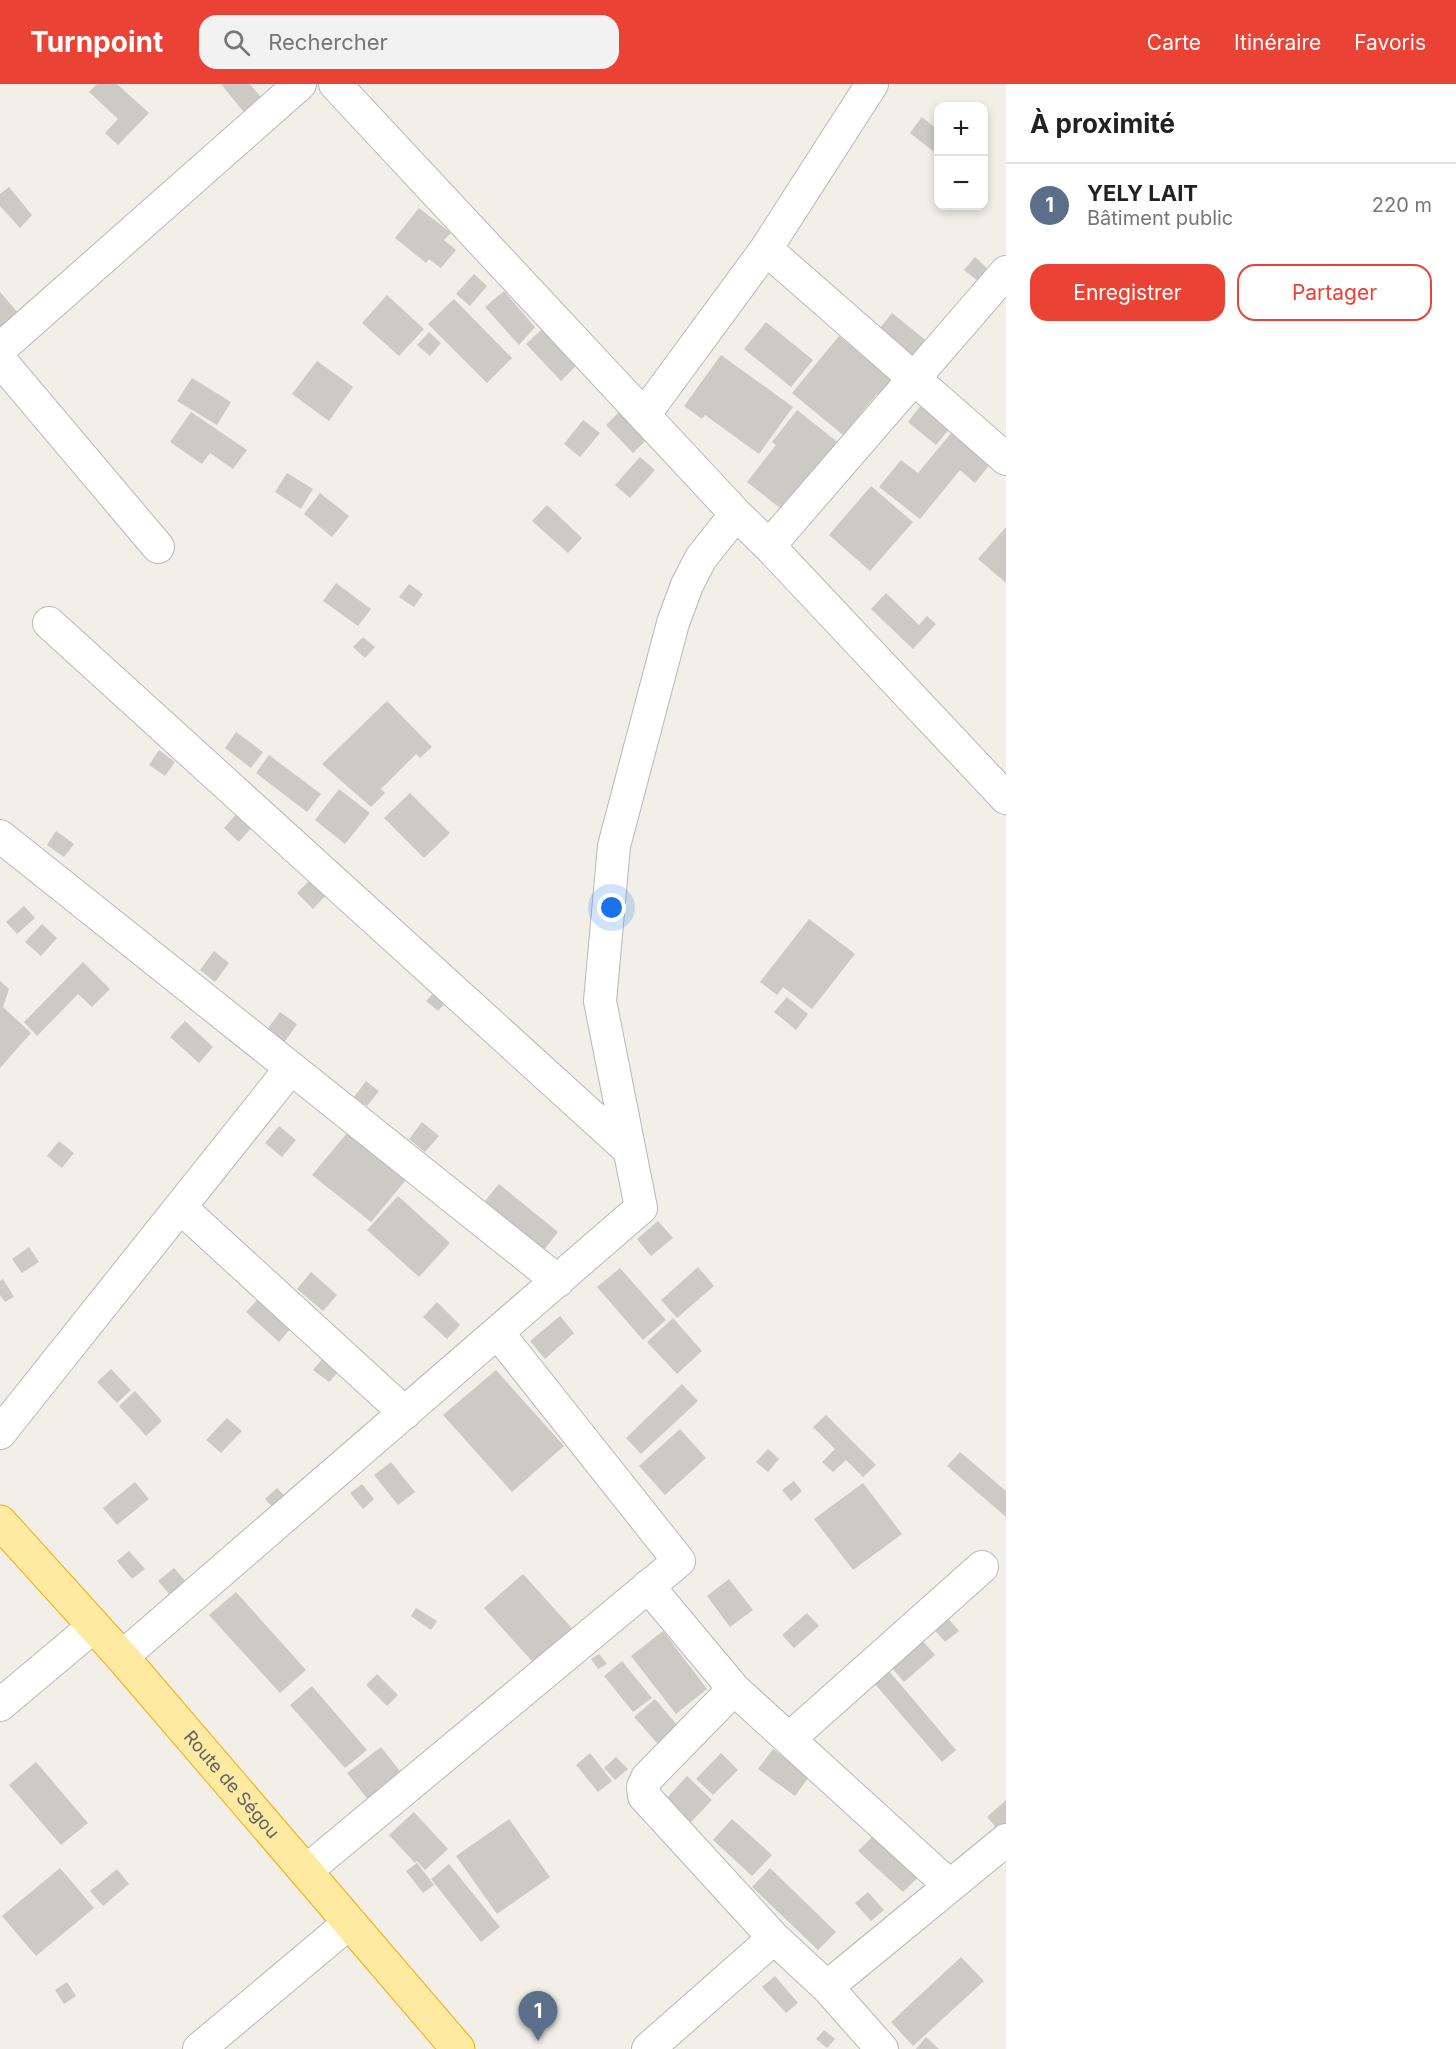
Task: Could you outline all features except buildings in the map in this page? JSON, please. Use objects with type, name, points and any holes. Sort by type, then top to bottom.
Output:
[{"type":"highway","name":"Route de Ségou","points":[[0,1522],[122,1657],[458,2049]]},
{"type":"street","points":[[0,349],[300,84]]},
{"type":"street","points":[[335,84],[736,514],[769,546],[1006,798]]},
{"type":"street","points":[[644,415],[766,249],[872,84]]},
{"type":"street","points":[[766,249],[1006,459]]},
{"type":"street","points":[[769,546],[1006,272]]},
{"type":"street","points":[[0,360],[158,547]]},
{"type":"street","points":[[122,1657],[641,1208],[600,1001],[614,846],[673,623],[687,585],[702,558],[736,514]]},
{"type":"street","points":[[49,623],[629,1150]]},
{"type":"street","points":[[0,836],[558,1281]]},
{"type":"street","points":[[0,1433],[291,1068]]},
{"type":"street","points":[[180,1207],[405,1413]]},
{"type":"street","points":[[306,1872],[679,1561],[498,1333]]},
{"type":"street","points":[[789,1739],[982,1567]]},
{"type":"street","points":[[648,1586],[734,1689],[950,1886]]},
{"type":"street","points":[[0,1705],[94,1626]]},
{"type":"street","points":[[734,1689],[647,1778],[643,1787],[644,1796],[774,1938],[827,1987],[882,2049]]},
{"type":"street","points":[[827,1987],[1006,1840]]},
{"type":"street","points":[[199,2049],[349,1923]]},
{"type":"street","points":[[648,2049],[774,1938]]},
{"type":"place","name":"YELY LAIT","points":[[538,2041]]}]
